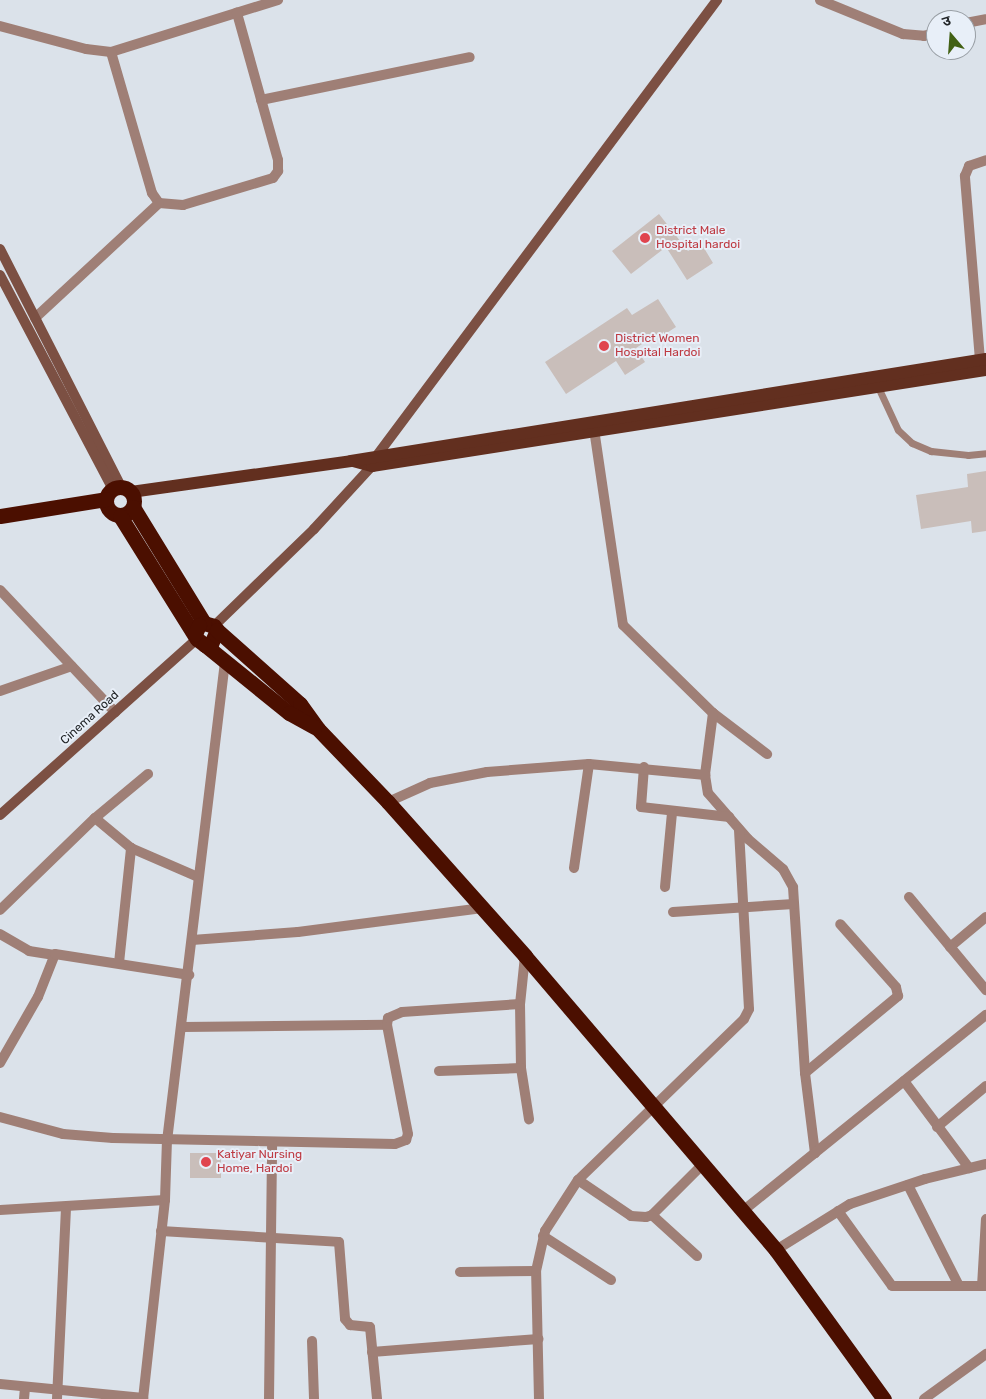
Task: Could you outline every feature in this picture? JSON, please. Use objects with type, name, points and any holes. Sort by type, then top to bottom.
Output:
[{"type":"highway","points":[[118,492],[133,508],[205,633],[300,704],[318,729],[388,802],[525,956],[744,1210],[776,1250],[884,1399]]},
{"type":"highway","points":[[0,516],[118,492]]},
{"type":"highway","points":[[118,492],[107,507],[120,516],[225,661],[289,713],[318,729]]},
{"type":"highway","points":[[120,516],[133,508]]},
{"type":"main road","points":[[375,460],[984,363]]},
{"type":"main road","points":[[118,492],[594,430],[878,387],[984,363]]},
{"type":"street","points":[[0,26],[86,49],[111,52],[278,0]]},
{"type":"street","name":"Cinema Road","points":[[0,815],[205,633],[314,529],[375,460],[717,0]]},
{"type":"street","points":[[820,0],[903,34],[926,35]]},
{"type":"street","points":[[111,52],[152,194],[159,203],[182,205],[273,178],[278,171],[278,160],[237,13]]},
{"type":"street","points":[[261,100],[470,57]]},
{"type":"street","points":[[984,363],[965,176],[969,166],[986,160]]},
{"type":"street","points":[[35,318],[159,203]]},
{"type":"street","points":[[0,249],[118,492]]},
{"type":"street","points":[[0,275],[118,492]]},
{"type":"street","points":[[594,430],[622,625],[713,713],[767,754]]},
{"type":"street","points":[[0,590],[115,712]]},
{"type":"street","points":[[0,1384],[25,1387],[57,1395],[143,1398],[165,1200],[168,1141],[225,661]]},
{"type":"street","points":[[0,691],[72,666]]},
{"type":"street","points":[[713,713],[705,775],[708,793],[739,829],[788,875],[794,904],[805,1073],[815,1153]]},
{"type":"street","points":[[388,802],[430,783],[456,777],[589,764],[644,767],[705,775]]},
{"type":"street","points":[[574,868],[589,764]]},
{"type":"street","points":[[644,767],[641,807],[672,813],[729,817]]},
{"type":"street","points":[[0,910],[95,818],[148,774]]},
{"type":"street","points":[[665,887],[672,813]]},
{"type":"street","points":[[95,818],[131,848],[198,877]]},
{"type":"street","points":[[539,1399],[536,1272],[543,1236],[578,1180],[653,1105],[744,1019],[749,1010],[739,829]]},
{"type":"street","points":[[119,963],[131,848]]},
{"type":"street","points":[[908,896],[986,990]]},
{"type":"street","points":[[674,912],[794,904]]},
{"type":"street","points":[[192,940],[298,932],[482,908]]},
{"type":"street","points":[[950,947],[986,917]]},
{"type":"street","points":[[805,1073],[898,996],[896,987],[840,924]]},
{"type":"street","points":[[0,934],[29,951],[53,955],[61,954],[189,975]]},
{"type":"street","points":[[0,1063],[38,997],[53,955]]},
{"type":"street","points":[[525,956],[520,1004],[521,1068],[529,1119]]},
{"type":"street","points":[[0,1118],[63,1134],[168,1141],[382,1145],[406,1140],[408,1134],[387,1026],[393,1014],[520,1004]]},
{"type":"street","points":[[744,1210],[986,1015]]},
{"type":"street","points":[[183,1027],[387,1026]]},
{"type":"street","points":[[439,1071],[521,1068]]},
{"type":"street","points":[[904,1080],[969,1168]]},
{"type":"street","points":[[937,1127],[986,1086]]},
{"type":"street","points":[[269,1399],[269,1240],[272,1143]]},
{"type":"street","points":[[578,1180],[631,1216],[652,1215],[704,1163]]},
{"type":"street","points":[[776,1250],[838,1211],[908,1185],[986,1164]]},
{"type":"street","points":[[908,1185],[959,1286]]},
{"type":"street","points":[[0,1210],[165,1200]]},
{"type":"street","points":[[57,1395],[66,1207]]},
{"type":"street","points":[[838,1211],[892,1286],[984,1286],[986,1219]]},
{"type":"street","points":[[652,1215],[698,1256]]},
{"type":"street","points":[[161,1231],[269,1240],[335,1240],[339,1242],[345,1319],[350,1325],[370,1327],[377,1399]]},
{"type":"street","points":[[543,1236],[612,1280]]},
{"type":"street","points":[[460,1272],[536,1272]]},
{"type":"street","points":[[372,1352],[538,1339]]},
{"type":"street","points":[[312,1341],[314,1399]]},
{"type":"street","points":[[924,1399],[986,1354]]},
{"type":"street","points":[[24,1399],[25,1387]]},
{"type":"lane","points":[[878,387],[898,430],[912,443],[931,451],[968,455],[986,453]]},
{"type":"building","points":[[659,214],[688,251],[701,243],[713,263],[687,280],[666,247],[631,274],[612,251]]},
{"type":"building","points":[[658,299],[676,327],[662,336],[659,333],[636,348],[645,362],[625,375],[616,361],[566,394],[545,362],[627,308],[632,315]]},
{"type":"building","points":[[986,471],[986,531],[972,533],[971,521],[921,529],[916,495],[968,487],[967,474]]},
{"type":"building","points":[[190,1153],[221,1153],[221,1178],[190,1178]]},
{"type":"place","name":"District Male Hospital hardoi","points":[[645,238]]},
{"type":"place","name":"District Women Hospital Hardoi","points":[[604,346]]},
{"type":"place","name":"Katiyar Nursing Home, Hardoi","points":[[206,1162]]}]
